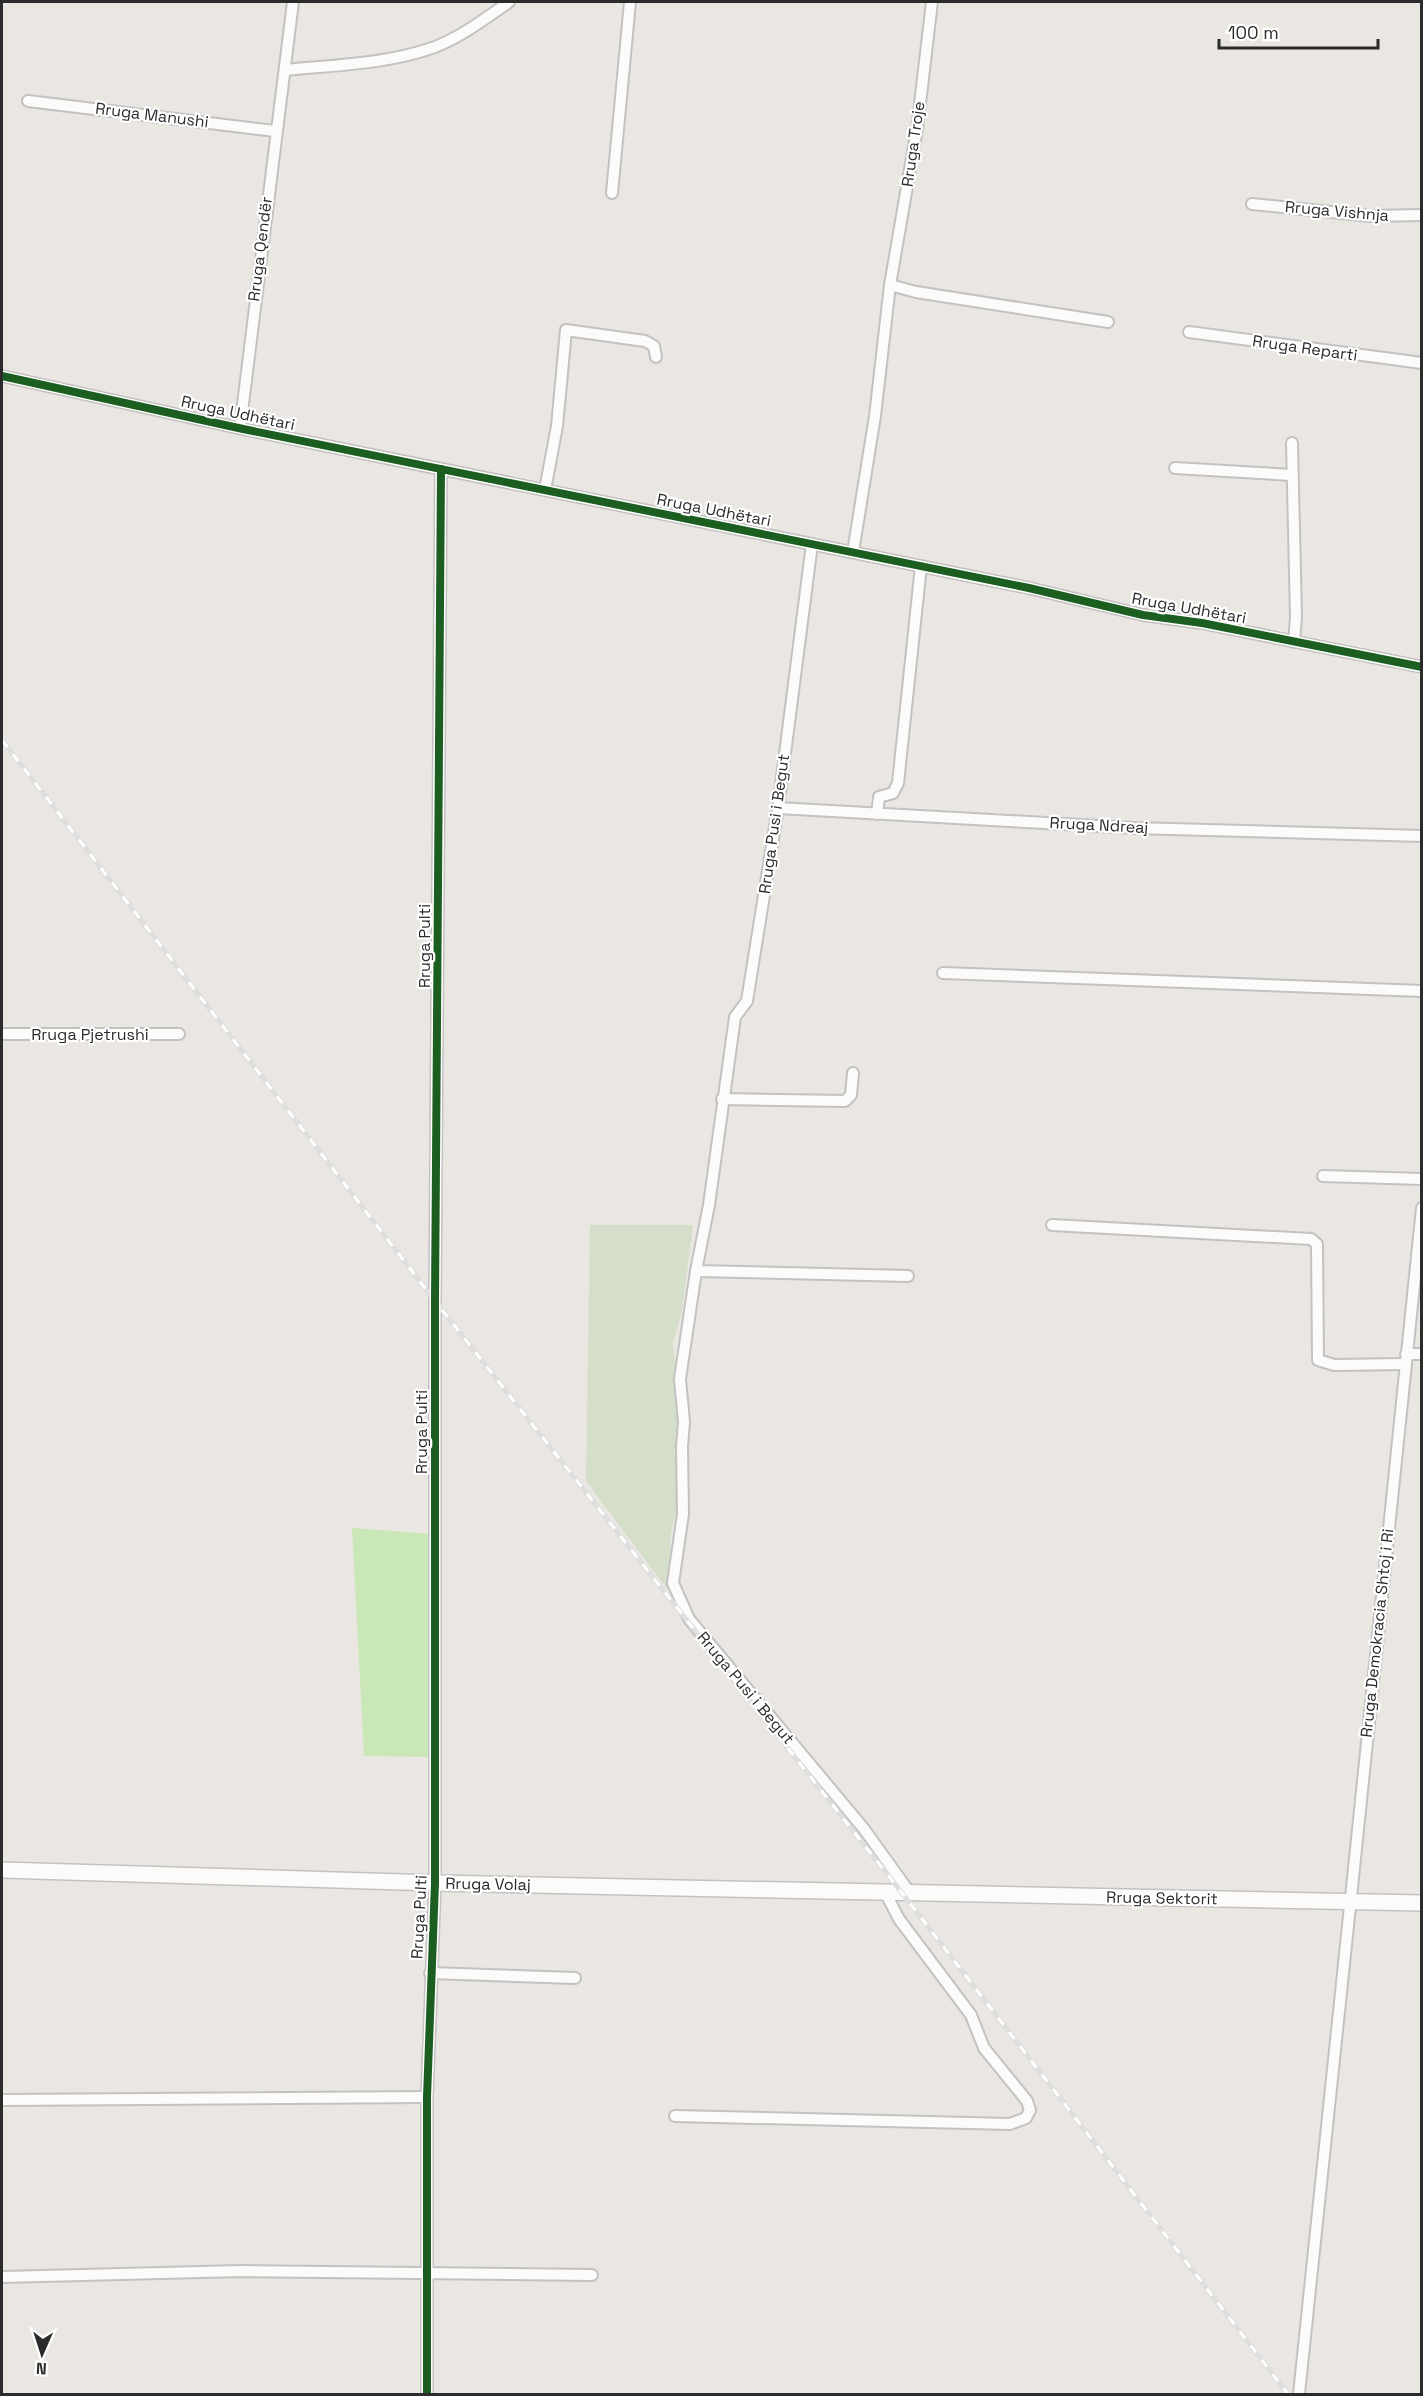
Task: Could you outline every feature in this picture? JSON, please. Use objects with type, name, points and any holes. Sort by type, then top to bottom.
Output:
[{"type":"street","name":"Rruga Qendër","points":[[240,428],[275,131],[293,2]]},
{"type":"street","points":[[285,70],[410,55],[437,46],[470,29],[509,2]]},
{"type":"street","points":[[612,193],[630,2]]},
{"type":"street","name":"Rruga Troje","points":[[853,552],[875,416],[891,285],[916,129],[932,2]]},
{"type":"street","name":"Rruga Manushi","points":[[28,101],[275,131]]},
{"type":"street","name":"Rruga Vishnja","points":[[1252,204],[1370,216],[1422,215]]},
{"type":"street","points":[[891,285],[916,292],[1108,322]]},
{"type":"street","points":[[545,490],[557,426],[566,330],[645,341],[654,346],[656,357]]},
{"type":"street","name":"Rruga Reparti","points":[[1189,332],[1422,363]]},
{"type":"street","name":"Rruga Udhëtari","points":[[2,376],[240,428],[921,566],[1143,615],[1202,623],[1422,667]]},
{"type":"street","points":[[1292,444],[1296,617],[1294,642]]},
{"type":"street","points":[[1175,468],[1291,475]]},
{"type":"street","name":"Rruga Pulti","points":[[427,2394],[427,2097],[435,1883],[435,1301],[441,469]]},
{"type":"street","name":"Rruga Pusi i Begut","points":[[812,544],[778,808],[747,1001],[735,1017],[709,1205],[680,1375],[684,1422],[683,1514],[673,1583],[689,1619],[864,1829],[906,1893]]},
{"type":"street","points":[[878,814],[879,796],[893,793],[898,783],[921,566]]},
{"type":"street","name":"Rruga Ndreaj","points":[[778,808],[1134,828],[1422,836]]},
{"type":"street","points":[[943,973],[1422,991]]},
{"type":"street","name":"Rruga Pjetrushi","points":[[2,1034],[179,1034]]},
{"type":"street","points":[[723,1099],[845,1101],[851,1095],[853,1073]]},
{"type":"street","points":[[1323,1176],[1422,1179]]},
{"type":"street","name":"Rruga Demokracia Shtoj i Ri","points":[[1299,2394],[1334,2082],[1422,1208]]},
{"type":"street","points":[[1052,1225],[1311,1239],[1317,1244],[1318,1360],[1334,1365],[1406,1359],[1422,1354]]},
{"type":"street","points":[[696,1271],[908,1276]]},
{"type":"street","name":"Rruga Volaj","points":[[2,1870],[435,1883],[906,1893]]},
{"type":"street","points":[[675,2116],[1010,2124],[1026,2118],[1030,2109],[1027,2101],[984,2048],[971,2015],[899,1919],[885,1892]]},
{"type":"street","name":"Rruga Sektorit","points":[[906,1893],[1422,1903]]},
{"type":"street","points":[[430,1973],[575,1978]]},
{"type":"street","points":[[2,2100],[427,2097]]},
{"type":"street","points":[[2,2277],[241,2271],[592,2275]]},
{"type":"green space","points":[[590,1225],[693,1225],[682,1311],[673,1343],[680,1403],[677,1508],[671,1532],[668,1590],[586,1481]]},
{"type":"green space","points":[[352,1528],[432,1534],[432,1757],[364,1756]]},
{"type":"railway","points":[[2,740],[435,1301],[902,1893],[1288,2394]]},
{"type":"cycle path","points":[[2,376],[243,429],[1029,588],[1143,615],[1202,623],[1422,667]]},
{"type":"cycle path","points":[[427,2394],[427,2097],[435,1883],[435,1301],[441,469]]}]
